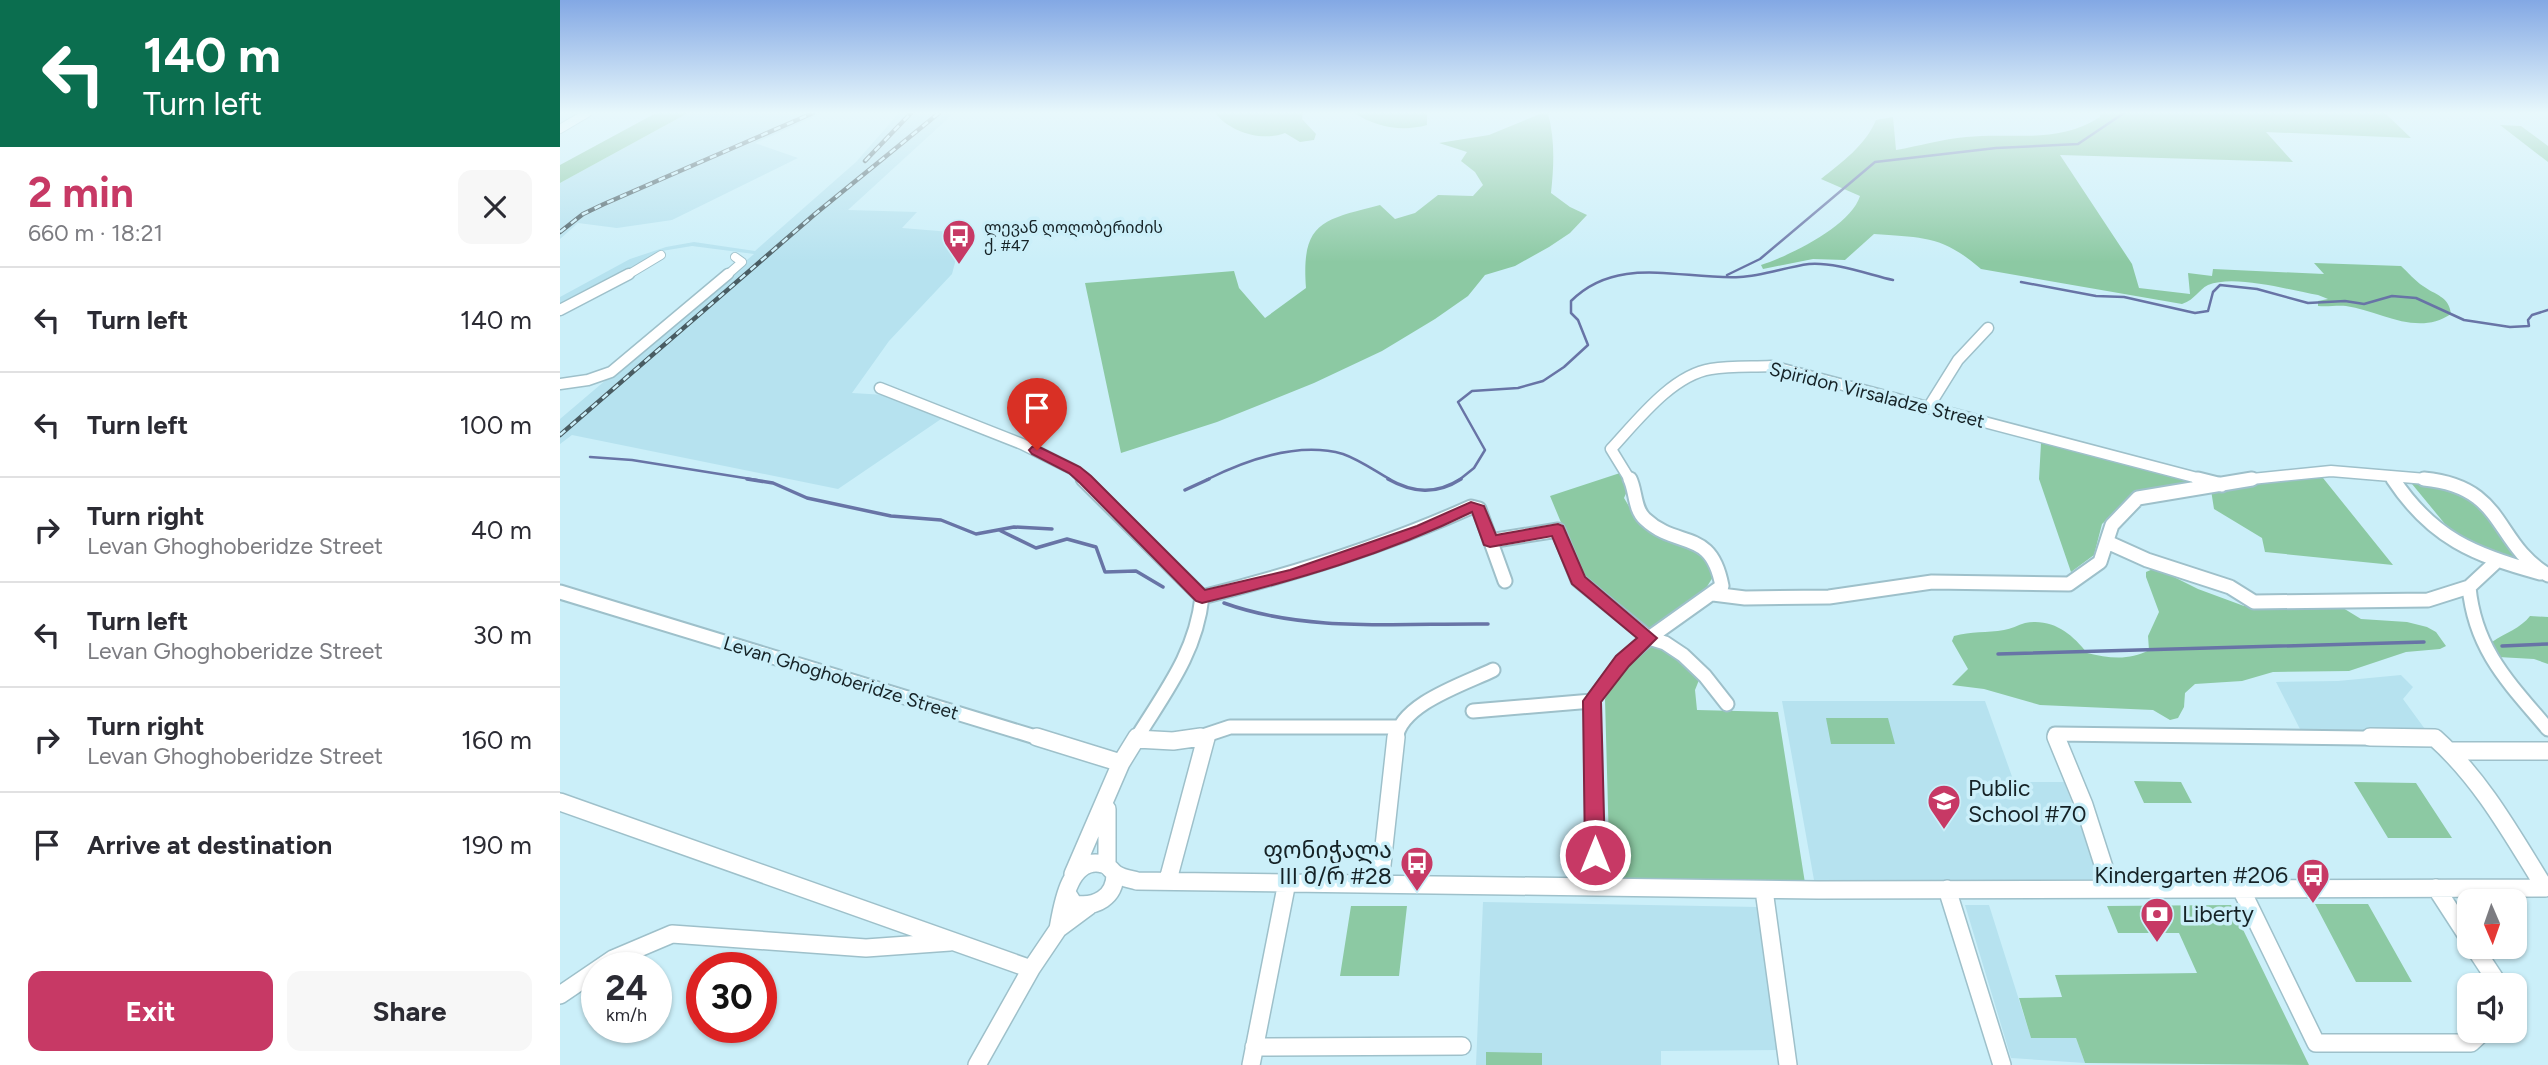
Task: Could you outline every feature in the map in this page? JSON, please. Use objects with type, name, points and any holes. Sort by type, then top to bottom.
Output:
[{"type":"street","points":[[560,310],[661,255]]},
{"type":"street","points":[[560,384],[589,380],[611,372],[742,262],[735,257]]},
{"type":"street","points":[[1928,408],[1958,360],[1988,328]]},
{"type":"street","name":"Spiridon Virsaladze Street","points":[[1713,594],[1722,586],[1721,572],[1713,554],[1648,522],[1636,509],[1634,490],[1625,469],[1611,449],[1665,392],[1693,374],[1711,369],[1771,366],[2222,485],[2251,478],[2322,471],[2430,478],[2471,491],[2544,574]]},
{"type":"street","points":[[880,388],[1022,444],[1074,470],[1202,597]]},
{"type":"street","points":[[2392,477],[2406,501],[2451,543],[2497,561],[2544,574]]},
{"type":"street","points":[[1595,886],[1592,701],[1622,661],[1696,603],[1713,594],[1745,598],[1829,597],[1932,582],[2068,584],[2100,562],[2112,526],[2138,498],[2222,485]]},
{"type":"street","points":[[1202,597],[1293,575],[1423,530],[1471,507],[1479,509],[1505,580]]},
{"type":"street","points":[[1490,541],[1558,530],[1578,580],[1649,638],[1665,643],[1683,655],[1705,676],[1727,704]]},
{"type":"street","points":[[2107,542],[2147,560],[2230,587],[2254,601],[2428,600],[2469,587],[2497,561]]},
{"type":"street","points":[[2469,587],[2469,610],[2487,656],[2548,729]]},
{"type":"street","name":"Levan Ghoghoberidze Street","points":[[560,592],[1121,763]]},
{"type":"street","points":[[1058,929],[1069,886],[1121,763],[1185,661],[1199,625],[1202,597]]},
{"type":"street","points":[[1380,883],[1397,727],[1421,704],[1493,670]]},
{"type":"street","points":[[1473,711],[1592,701]]},
{"type":"street","points":[[1136,739],[1174,743],[1206,738],[1230,727],[1397,727]]},
{"type":"street","points":[[1089,906],[1074,904],[1069,886],[1076,873],[1092,864],[1138,881],[1764,890],[2545,888],[2493,808],[2451,751],[2435,738],[2055,734],[2084,805],[2111,889]]},
{"type":"street","points":[[1168,880],[1206,738]]},
{"type":"street","points":[[2451,751],[2548,751]]},
{"type":"street","points":[[977,1065],[1031,969],[1058,929],[1089,906],[1104,900],[1114,887],[1108,798]]},
{"type":"street","points":[[560,802],[1031,969]]},
{"type":"street","points":[[1110,894],[1168,880]]},
{"type":"street","points":[[1287,882],[1253,1056],[1462,1046]]},
{"type":"street","points":[[2436,888],[2457,920]]},
{"type":"street","points":[[1947,889],[2002,1065]]},
{"type":"street","points":[[2241,889],[2316,1043],[2457,1043]]},
{"type":"street","points":[[1764,890],[1788,1065]]},
{"type":"street","points":[[560,996],[594,968],[645,942],[671,934],[866,948],[954,941]]},
{"type":"shaded area","points":[[597,163],[788,163],[672,220],[617,228],[578,223],[560,239],[560,183]]},
{"type":"shaded area","points":[[855,163],[900,163],[848,210],[917,212],[902,228],[963,233],[952,274],[889,341],[852,393],[886,395],[944,417],[838,489],[572,435],[560,444],[560,419],[754,254],[692,246],[662,251],[560,308],[560,297],[630,259],[666,247],[694,242],[755,251]]},
{"type":"shaded area","points":[[2401,675],[2413,687],[2403,699],[2430,736],[2302,733],[2276,682],[2338,681]]},
{"type":"shaded area","name":"Public School #70","points":[[1782,701],[1985,701],[2014,782],[2064,782],[2102,881],[1814,880]]},
{"type":"shaded area","points":[[1483,902],[1758,907],[1780,1050],[1661,1051],[1661,1065],[1476,1065]]},
{"type":"shaded area","points":[[1965,905],[1989,905],[2031,1038],[2076,1038],[2085,1063],[2011,1058]]},
{"type":"green space","points":[[564,163],[597,163],[560,183],[560,165]]},
{"type":"green space","points":[[1463,163],[1553,163],[1551,193],[1587,215],[1570,233],[1549,247],[1515,266],[1485,275],[1468,296],[1382,351],[1314,383],[1217,422],[1121,453],[1085,283],[1234,271],[1239,288],[1265,318],[1306,288],[1307,249],[1319,227],[1343,215],[1380,205],[1395,219],[1415,213],[1438,195],[1473,196],[1483,185],[1475,172]]},
{"type":"green space","points":[[1842,163],[2065,163],[2132,264],[2139,288],[2190,294],[2188,273],[2212,276],[2213,269],[2324,274],[2314,263],[2401,266],[2420,284],[2444,300],[2451,314],[2425,323],[2412,323],[2346,306],[2318,306],[2318,301],[2328,299],[2318,295],[2232,281],[2208,285],[2182,304],[1981,269],[1955,250],[1931,240],[1874,234],[1845,260],[1813,259],[1763,269],[1761,265],[1787,255],[1832,229],[1854,207],[1860,196],[1821,179]]},
{"type":"green space","points":[[2041,443],[2207,484],[2135,493],[2102,524],[2094,555],[2071,572],[2039,479]]},
{"type":"green space","points":[[1620,473],[1628,489],[1624,498],[1639,523],[1702,553],[1713,577],[1703,593],[1649,629],[1582,573],[1550,496]]},
{"type":"green space","points":[[2296,478],[2323,478],[2393,565],[2265,552],[2262,538],[2214,509],[2211,490]]},
{"type":"green space","points":[[2431,481],[2471,497],[2526,561],[2525,564],[2459,541],[2412,484]]},
{"type":"green space","points":[[2153,569],[2244,606],[2343,608],[2361,619],[2407,622],[2427,627],[2436,632],[2446,646],[2406,652],[2349,671],[2273,672],[2242,681],[2195,684],[2185,693],[2184,707],[2178,718],[2170,720],[2153,710],[2040,705],[1984,689],[1952,685],[1968,669],[1952,641],[1954,636],[1960,634],[2004,630],[2035,622],[2061,629],[2087,653],[2118,658],[2149,650],[2148,636],[2159,612],[2146,577],[2146,572]]},
{"type":"green space","points":[[2530,616],[2548,617],[2548,664],[2534,659],[2498,657],[2492,642]]},
{"type":"green space","points":[[1647,645],[1670,651],[1699,680],[1695,690],[1697,710],[1778,712],[1805,883],[1610,881],[1605,699],[1623,667]]},
{"type":"green space","points":[[1826,718],[1888,718],[1895,744],[1831,744]]},
{"type":"green space","points":[[2134,781],[2181,782],[2192,803],[2144,803]]},
{"type":"green space","points":[[2354,782],[2416,783],[2452,838],[2388,838]]},
{"type":"green space","points":[[2315,904],[2368,904],[2412,982],[2356,982]]},
{"type":"green space","points":[[2231,905],[2309,1065],[2085,1063],[2076,1038],[2031,1038],[2019,998],[2062,997],[2055,975],[2197,973],[2179,933],[2118,933],[2107,906]]},
{"type":"green space","points":[[1351,906],[1407,906],[1399,976],[1340,976]]},
{"type":"green space","points":[[1486,1052],[1542,1053],[1542,1065],[1486,1065]]},
{"type":"waterway","points":[[1727,275],[1760,259],[1874,163]]},
{"type":"waterway","points":[[1459,480],[1474,468],[1485,450],[1458,402],[1472,391],[1518,388],[1543,381],[1564,367],[1588,345],[1578,320],[1571,313],[1571,301],[1589,287],[1609,278],[1630,274],[1651,272],[1740,277],[1809,264],[1840,267],[1893,280]]},
{"type":"waterway","points":[[2021,282],[2096,296],[2124,297],[2195,313],[2208,311],[2213,292],[2220,285],[2257,289],[2308,303],[2345,301],[2364,304],[2392,296],[2416,298],[2464,320],[2510,327],[2529,326],[2528,320],[2532,315],[2548,310]]},
{"type":"waterway","points":[[1206,480],[1255,460],[1290,451],[1308,450],[1343,454],[1391,480]]},
{"type":"waterway","points":[[590,457],[632,460],[757,480]]},
{"type":"waterway","points":[[747,479],[773,483],[807,498],[891,516],[941,520],[976,534],[1014,527],[1052,529]]},
{"type":"waterway","points":[[1185,490],[1209,479]]},
{"type":"waterway","points":[[1388,479],[1406,487],[1424,490],[1443,488],[1461,479]]},
{"type":"waterway","points":[[1001,531],[1036,548],[1067,539],[1096,547],[1105,572],[1136,571],[1163,587]]},
{"type":"waterway","points":[[1224,603],[1288,619],[1321,623],[1488,624]]},
{"type":"waterway","points":[[1998,654],[2424,642]]},
{"type":"waterway","points":[[2502,646],[2548,644]]},
{"type":"railway","points":[[560,232],[583,214],[699,163]]},
{"type":"railway","points":[[560,435],[878,163]]},
{"type":"place","name":"ლევან ღოღობერიძის ქ. #47","points":[[959,266]]},
{"type":"place","name":"Public School #70","points":[[1944,831]]},
{"type":"place","name":"ფონიჭალა III მ/რ #28","points":[[1417,893]]},
{"type":"place","name":"Kindergarten #206","points":[[2313,905]]},
{"type":"place","name":"Liberty","points":[[2157,944]]},
{"type":"route","points":[[1037,450],[1074,470],[1086,480],[1202,597],[1293,575],[1423,530],[1471,507],[1479,509],[1490,541],[1558,530],[1578,580],[1649,638],[1622,661],[1592,701],[1595,855]]}]
